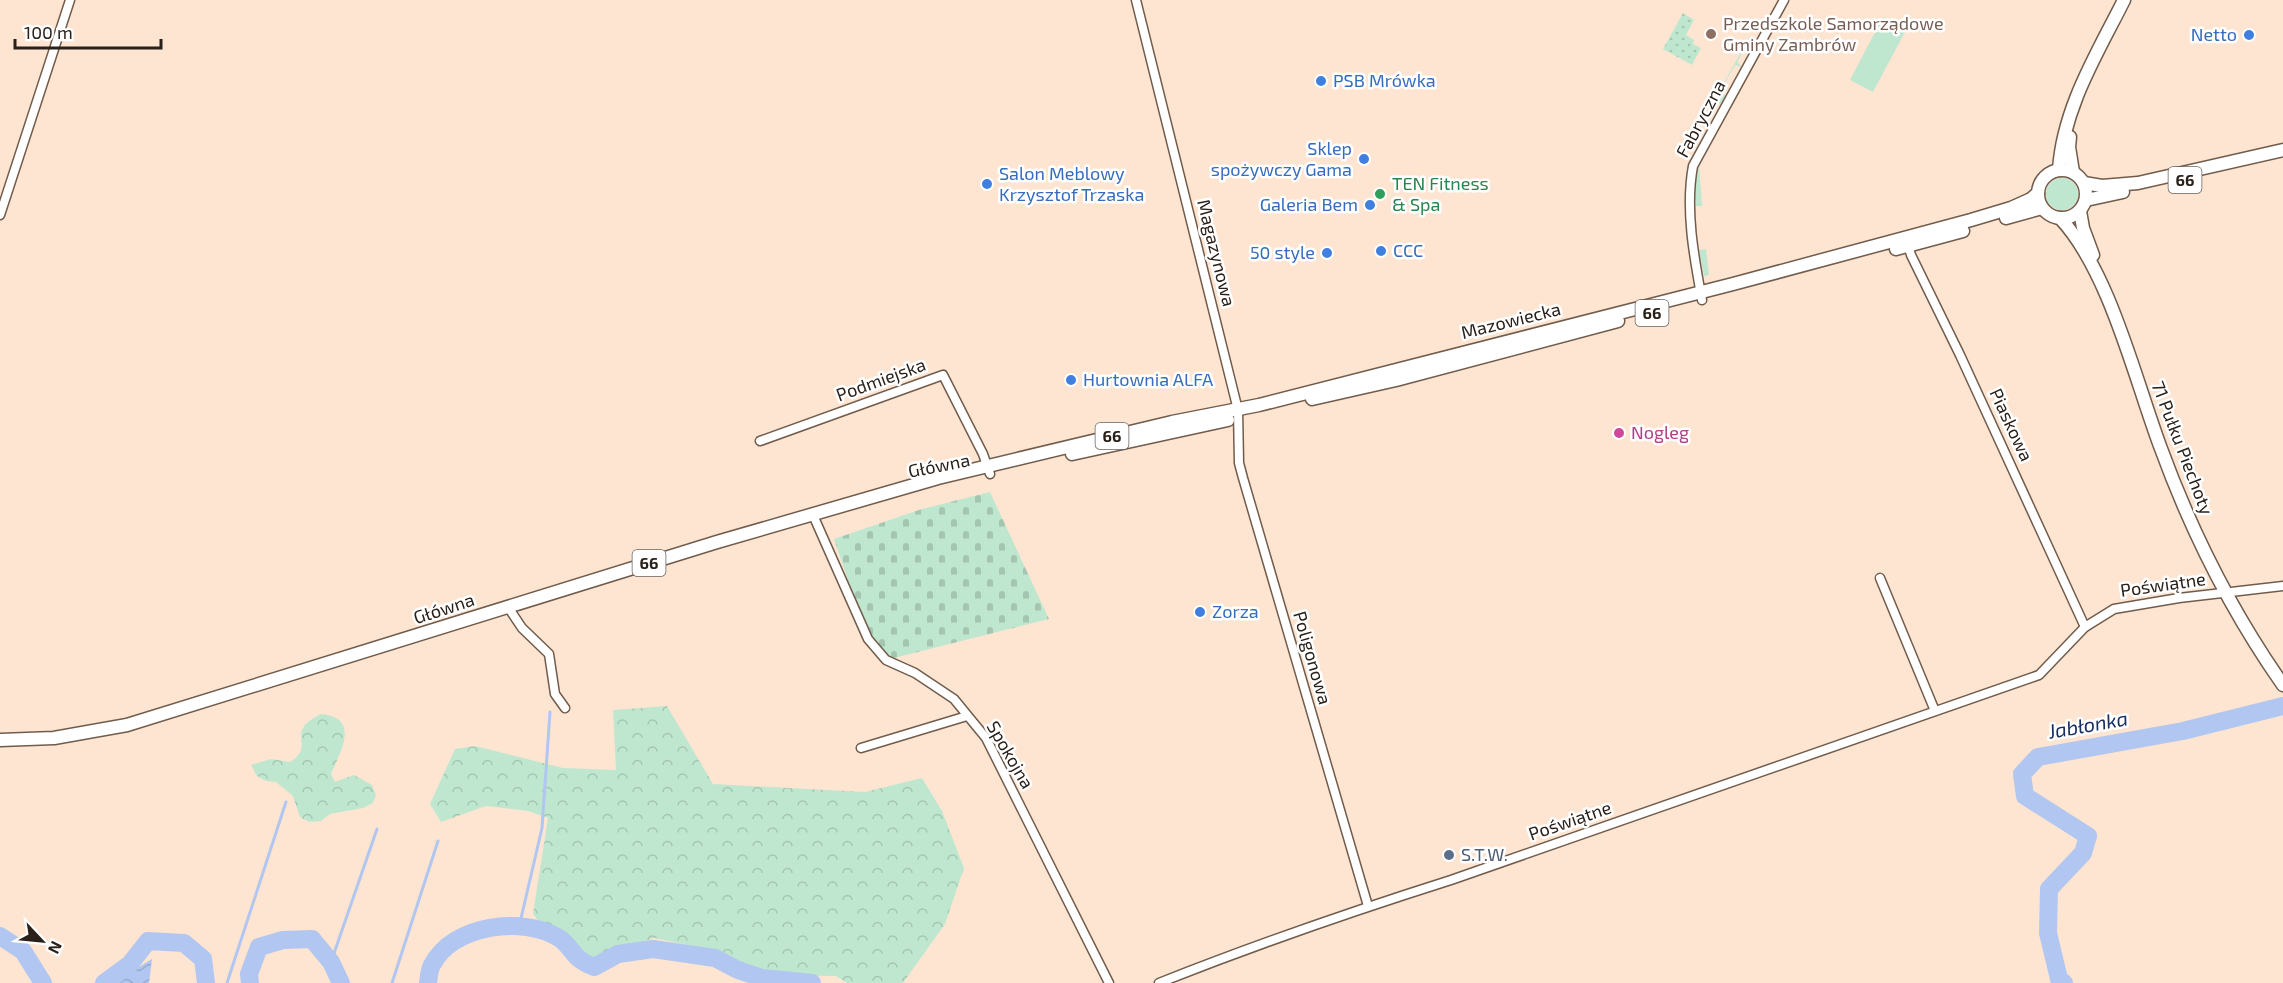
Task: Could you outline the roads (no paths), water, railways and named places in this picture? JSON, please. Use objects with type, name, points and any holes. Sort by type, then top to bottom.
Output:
[{"type":"main road","points":[[2059,170],[2066,127],[2082,85],[2124,0]]},
{"type":"main road","points":[[2074,106],[2069,147],[2073,172],[2084,183],[2083,228],[2107,296]]},
{"type":"main road","name":"66","points":[[2084,183],[2102,186],[2138,183],[2283,150]]},
{"type":"main road","name":"66","points":[[2083,206],[2283,158]]},
{"type":"main road","points":[[2073,172],[2059,170],[2046,176],[2040,184],[2038,193],[2042,208],[2047,214],[2060,218],[2071,217],[2083,206]]},
{"type":"main road","name":"Mazowiecka","points":[[1907,242],[2011,208],[2031,199],[2038,193]]},
{"type":"main road","name":"Mazowiecka","points":[[988,470],[1396,380],[1702,296],[2042,208]]},
{"type":"main road","name":"71 Pułku Piechoty","points":[[2060,218],[2074,233],[2107,296],[2185,510],[2225,593],[2283,685]]},
{"type":"main road","name":"Główna","points":[[0,740],[54,738],[127,725],[717,542],[895,492],[936,487],[988,470]]},
{"type":"street","points":[[0,215],[70,0]]},
{"type":"street","name":"Fabryczna","points":[[1702,296],[1692,227],[1690,182],[1693,166],[1784,0]]},
{"type":"street","name":"Magazynowa","points":[[1139,2],[1238,414]]},
{"type":"street","name":"Piaskowa","points":[[1907,242],[2085,627]]},
{"type":"street","name":"Podmiejska","points":[[760,441],[943,375],[983,454],[988,470]]},
{"type":"street","name":"Poligonowa","points":[[1238,414],[1239,463],[1368,906]]},
{"type":"street","name":"Spokojna","points":[[813,515],[868,639],[886,660],[915,673],[954,699],[986,738],[1109,983]]},
{"type":"street","points":[[1880,578],[1935,711]]},
{"type":"street","name":"Poświątne","points":[[1159,983],[1216,960],[1368,906],[1462,876],[2039,675],[2085,627],[2114,609],[2179,598],[2283,586]]},
{"type":"street","points":[[508,607],[522,628],[549,654],[555,694],[565,708]]},
{"type":"street","points":[[861,748],[967,716]]},
{"type":"water","points":[[152,959],[149,983],[112,983]]},
{"type":"waterway","name":"Jabłonka","points":[[2064,983],[2059,979],[2048,933],[2049,889],[2083,853],[2088,836],[2025,796],[2022,774],[2038,757],[2183,731],[2283,706]]},
{"type":"waterway","points":[[519,927],[542,828],[550,712]]},
{"type":"waterway","points":[[227,983],[286,802]]},
{"type":"waterway","points":[[331,962],[377,829]]},
{"type":"waterway","points":[[392,983],[438,841]]},
{"type":"waterway","name":"Jabłonka","points":[[428,983],[432,965],[442,951],[456,940],[490,928],[509,926],[544,931],[559,938],[578,958],[594,967],[618,954],[653,949],[715,958],[738,970],[762,978],[812,983]]},
{"type":"waterway","name":"Jabłonka","points":[[0,936],[23,951],[43,983]]},
{"type":"waterway","name":"Jabłonka","points":[[250,983],[249,974],[259,947],[283,940],[312,939],[331,962],[341,983]]},
{"type":"waterway","name":"Jabłonka","points":[[104,983],[130,964],[148,941],[184,943],[203,959],[206,983]]},
{"type":"place","name":"Przedszkole Samorządowe Gminy Zambrów","points":[[1711,34]]},
{"type":"place","name":"Netto","points":[[2249,35]]},
{"type":"place","name":"PSB Mrówka","points":[[1321,81]]},
{"type":"place","name":"Sklep spożywczy Gama","points":[[1364,159]]},
{"type":"place","name":"Salon Meblowy Krzysztof Trzaska","points":[[987,184]]},
{"type":"place","name":"TEN Fitness & Spa","points":[[1380,194]]},
{"type":"place","name":"Galeria Bem","points":[[1370,205]]},
{"type":"place","name":"CCC","points":[[1381,251]]},
{"type":"place","name":"50 style","points":[[1327,253]]},
{"type":"place","name":"Hurtownia ALFA","points":[[1071,380]]},
{"type":"place","name":"Nogleg","points":[[1619,433]]},
{"type":"place","name":"Zorza","points":[[1200,612]]},
{"type":"place","name":"S.T.W.","points":[[1449,855]]}]
